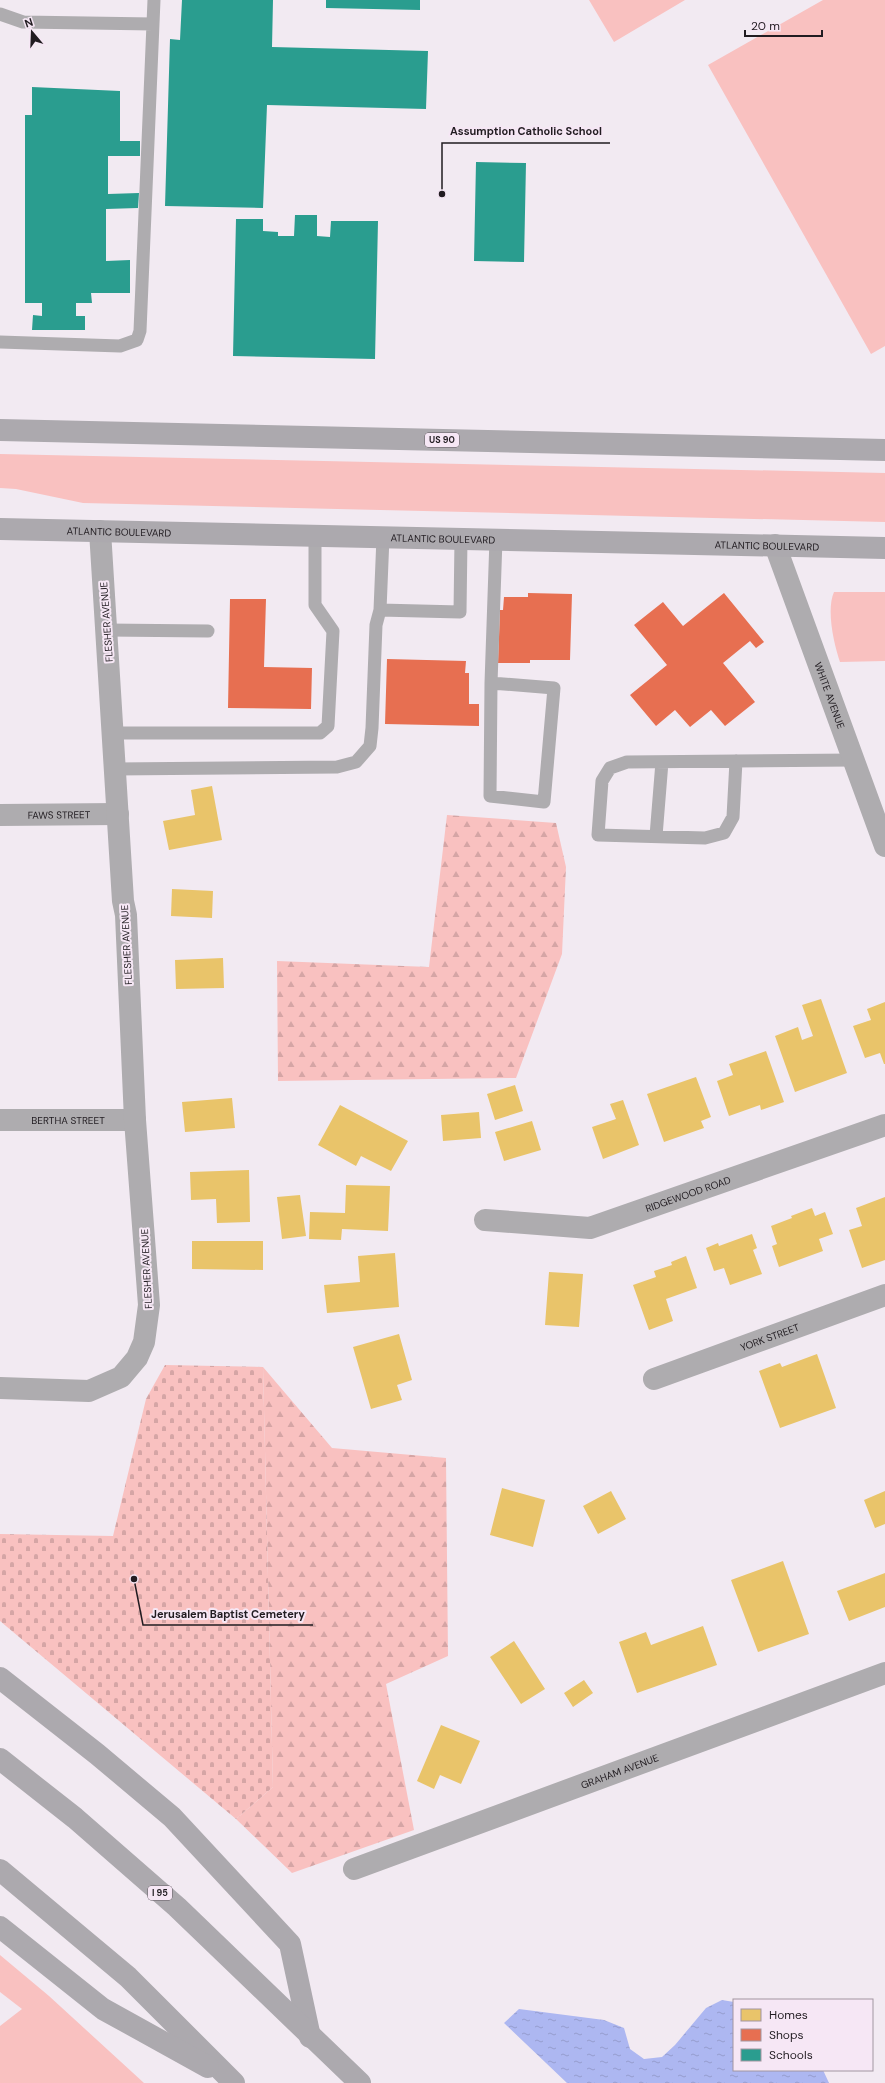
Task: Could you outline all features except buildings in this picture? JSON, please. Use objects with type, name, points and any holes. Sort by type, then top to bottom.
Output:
[{"type":"highway","name":"US 90","points":[[0,430],[885,450]]},
{"type":"highway","name":"ATLANTIC BOULEVARD","points":[[5,528],[885,548]]},
{"type":"highway","points":[[0,1678],[97,1754],[172,1818],[290,1944],[310,2037]]},
{"type":"highway","name":"I 95","points":[[0,1759],[75,1818],[177,1907],[310,2037],[360,2083]]},
{"type":"highway","points":[[0,1870],[128,1977],[232,2081]]},
{"type":"highway","points":[[0,1927],[103,2009],[232,2081]]},
{"type":"street","name":"FLESHER AVENUE","points":[[0,1388],[89,1391],[121,1377],[137,1358],[144,1342],[147,1327],[149,1305],[135,1120],[126,915],[100,531]]},
{"type":"street","name":"WHITE AVENUE","points":[[775,545],[885,846]]},
{"type":"street","name":"FAWS STREET","points":[[0,815],[118,814]]},
{"type":"street","name":"BERTHA STREET","points":[[0,1120],[135,1120]]},
{"type":"street","name":"RIDGEWOOD ROAD","points":[[485,1220],[590,1228],[885,1125]]},
{"type":"street","name":"YORK STREET","points":[[654,1379],[885,1295]]},
{"type":"street","name":"GRAHAM AVENUE","points":[[354,1869],[885,1673]]},
{"type":"lane","points":[[0,342],[120,346],[136,340],[140,331],[154,0]]},
{"type":"lane","points":[[0,14],[23,22],[154,24]]},
{"type":"lane","points":[[113,733],[320,733],[328,726],[333,630],[315,605],[316,536]]},
{"type":"lane","points":[[115,769],[337,767],[356,762],[370,746],[376,625],[380,610],[383,537]]},
{"type":"lane","points":[[380,610],[460,612],[461,539]]},
{"type":"lane","points":[[491,683],[554,688],[544,802],[490,796],[491,683],[496,539]]},
{"type":"lane","points":[[106,630],[208,631]]},
{"type":"lane","points":[[736,761],[733,817],[724,833],[705,838],[598,835],[602,781],[610,768],[627,762],[662,762],[736,761],[854,760]]},
{"type":"lane","points":[[656,836],[662,762]]},
{"type":"green space","points":[[589,0],[685,0],[614,42]]},
{"type":"green space","points":[[823,0],[885,0],[885,346],[871,354],[708,65]]},
{"type":"green space","points":[[0,454],[885,473],[885,522],[83,503],[16,489],[0,488]]},
{"type":"green space","points":[[834,592],[885,592],[885,661],[840,662],[833,637],[831,617]]},
{"type":"green space","points":[[447,815],[556,823],[566,867],[562,954],[516,1078],[278,1081],[277,961],[429,967]]},
{"type":"green space","points":[[165,1365],[263,1367],[273,1787],[236,1819],[0,1621],[0,1534],[113,1536],[146,1399]]},
{"type":"green space","points":[[263,1367],[332,1448],[446,1458],[448,1656],[386,1684],[414,1830],[292,1873],[236,1819],[273,1787]]},
{"type":"green space","points":[[0,1955],[49,1996],[144,2083],[0,2083],[0,2026],[22,2009],[0,1992]]},
{"type":"water","points":[[722,2000],[733,2002],[733,2071],[823,2071],[829,2083],[567,2083],[504,2023],[519,2009],[604,2020],[624,2028],[630,2049],[644,2059],[662,2057],[675,2045],[706,2008]]},
{"type":"place","name":"Assumption Catholic School","points":[[442,194]]},
{"type":"place","name":"Jerusalem Baptist Cemetery","points":[[134,1579]]}]
